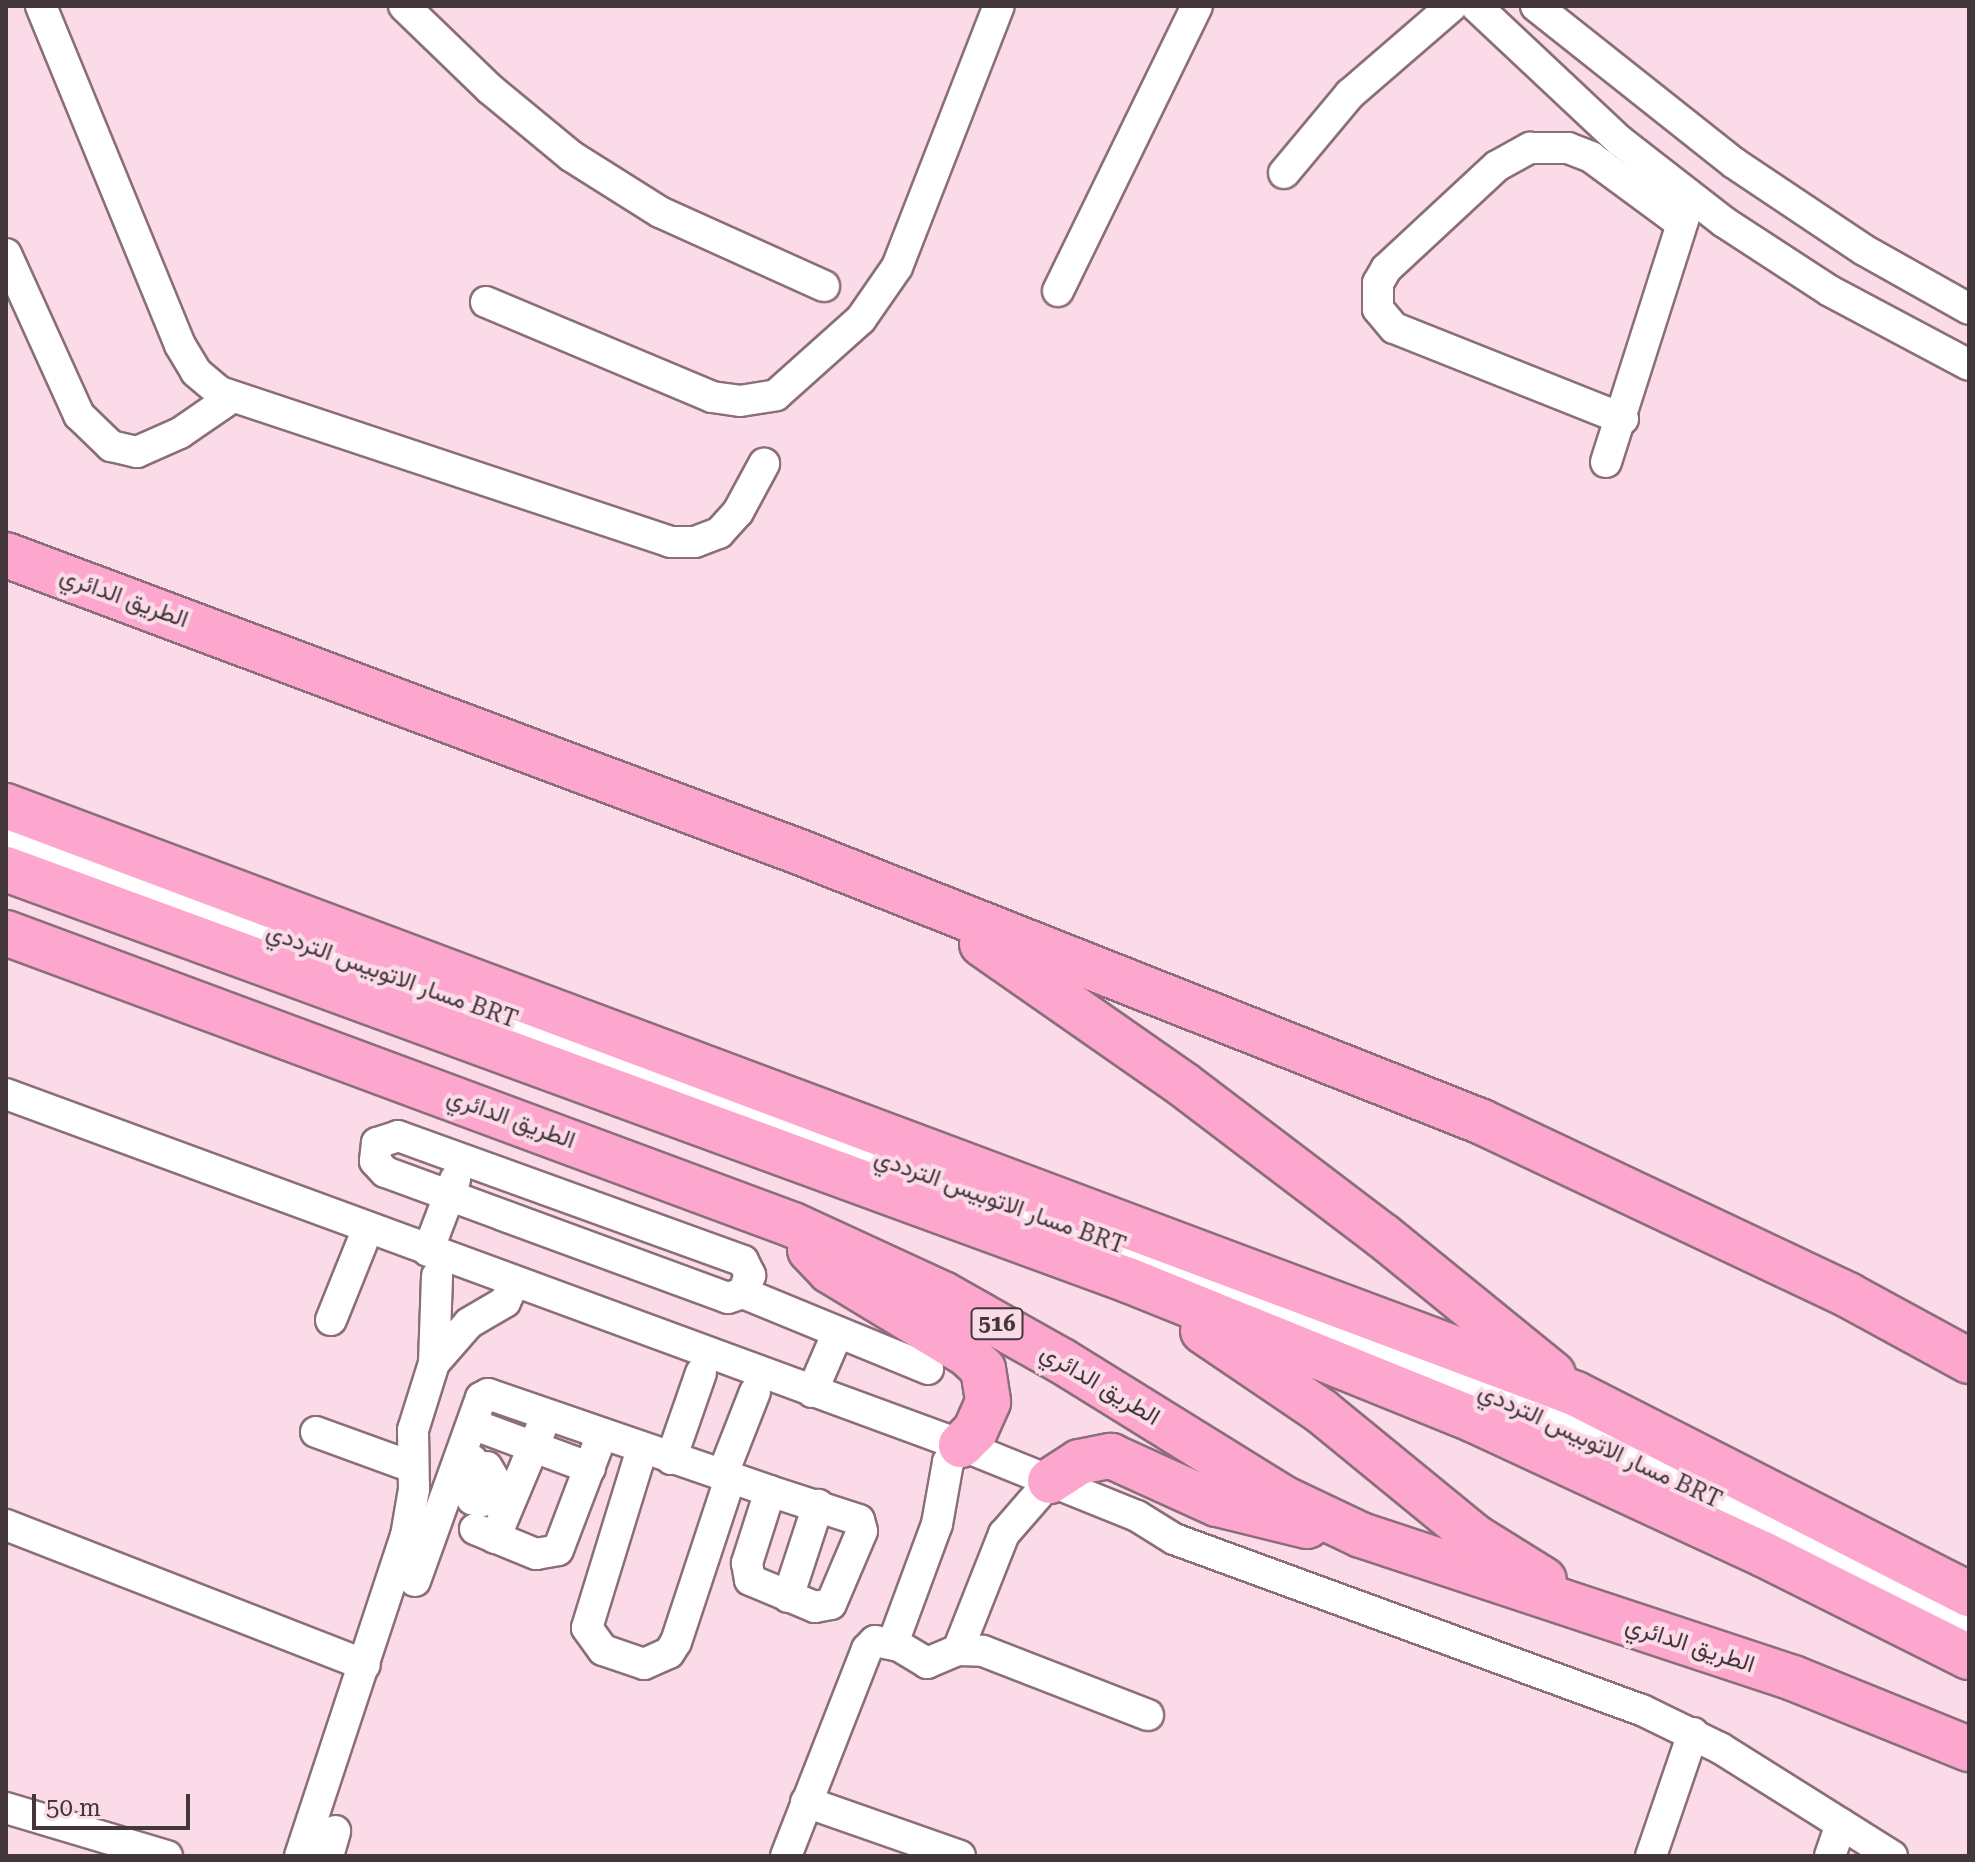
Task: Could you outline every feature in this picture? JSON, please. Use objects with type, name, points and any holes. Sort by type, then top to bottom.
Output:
[{"type":"highway","name":"الطريق الدائري","points":[[6,555],[908,895],[1482,1122],[1848,1295],[1969,1361]]},
{"type":"highway","points":[[6,806],[1576,1394],[1969,1594]]},
{"type":"highway","name":"516","points":[[6,869],[1128,1280],[1474,1420],[1763,1554],[1969,1657]]},
{"type":"highway","points":[[908,895],[1184,1085],[1383,1236],[1576,1394]]},
{"type":"highway","name":"الطريق الدائري","points":[[6,933],[793,1225],[943,1294],[1062,1361],[1283,1498],[1361,1535],[1793,1678],[1969,1749]]},
{"type":"highway","points":[[793,1225],[830,1271],[967,1354],[983,1369],[988,1402],[975,1431],[955,1454]]},
{"type":"highway","name":"516","points":[[1128,1280],[1321,1411],[1475,1537],[1615,1620]]},
{"type":"highway","points":[[1043,1487],[1079,1462],[1111,1456],[1217,1504],[1288,1524],[1361,1535]]},
{"type":"street","points":[[41,6],[185,356],[209,385],[231,398],[670,542],[695,542],[719,533],[738,512],[764,464]]},
{"type":"street","points":[[404,6],[490,89],[571,156],[660,212],[824,286]]},
{"type":"street","points":[[486,302],[712,397],[740,401],[776,395],[846,334],[891,276],[915,226],[999,6]]},
{"type":"street","points":[[1058,291],[1197,6]]},
{"type":"street","points":[[1284,173],[1359,85],[1452,6]]},
{"type":"street","points":[[1476,6],[1686,210]]},
{"type":"street","points":[[1536,6],[1734,163],[1864,250],[1969,309]]},
{"type":"street","points":[[1623,419],[1394,328],[1378,309],[1378,283],[1386,269],[1497,166],[1530,148],[1555,146],[1591,157],[1969,365]]},
{"type":"street","points":[[1606,462],[1623,419],[1686,210]]},
{"type":"street","points":[[6,254],[79,415],[111,446],[137,452],[180,433],[231,398]]},
{"type":"street","name":"مسار الاتوبيس الترددي BRT","points":[[6,833],[1189,1273],[1461,1382],[1532,1411],[1840,1560],[1969,1628]]},
{"type":"street","points":[[6,1094],[433,1264],[812,1392],[955,1454],[1043,1487],[1137,1516],[1174,1539],[1693,1733],[1892,1856]]},
{"type":"street","points":[[6,1113],[362,1243],[433,1264]]},
{"type":"street","points":[[743,1293],[750,1269],[743,1261],[398,1136],[377,1143],[379,1168],[728,1298],[743,1293],[928,1369]]},
{"type":"street","points":[[300,1856],[406,1536],[413,1430],[434,1363],[433,1264],[449,1196],[463,1159]]},
{"type":"street","points":[[556,1235],[568,1197]]},
{"type":"street","points":[[629,1262],[641,1224]]},
{"type":"street","points":[[331,1320],[362,1243]]},
{"type":"street","points":[[434,1363],[469,1323],[509,1292]]},
{"type":"street","points":[[509,1292],[701,1373],[955,1454]]},
{"type":"street","points":[[812,1392],[838,1332]]},
{"type":"street","points":[[671,1459],[701,1373]]},
{"type":"street","points":[[642,1449],[587,1628],[603,1650],[644,1664],[669,1653],[676,1642],[755,1392]]},
{"type":"street","points":[[487,1467],[498,1486],[493,1496],[472,1499],[464,1479],[488,1394],[726,1478],[855,1516],[862,1531],[831,1604],[815,1607],[756,1586],[747,1572],[770,1491]]},
{"type":"street","points":[[547,1414],[533,1447],[485,1534],[536,1554],[558,1550],[602,1434]]},
{"type":"street","points":[[479,1426],[590,1468]]},
{"type":"street","points":[[415,1581],[479,1426]]},
{"type":"street","points":[[316,1432],[412,1467]]},
{"type":"street","points":[[893,1643],[937,1524],[955,1454]]},
{"type":"street","points":[[958,1650],[1004,1534],[1043,1487]]},
{"type":"street","points":[[788,1597],[818,1505]]},
{"type":"street","points":[[6,1525],[365,1665]]},
{"type":"street","points":[[786,1856],[867,1649],[880,1640],[893,1643],[927,1663],[958,1650],[983,1651],[1148,1715]]},
{"type":"street","points":[[1651,1856],[1693,1733]]},
{"type":"street","points":[[806,1802],[960,1856]]},
{"type":"street","points":[[6,1808],[167,1856]]},
{"type":"street","points":[[1830,1856],[1841,1824]]}]
